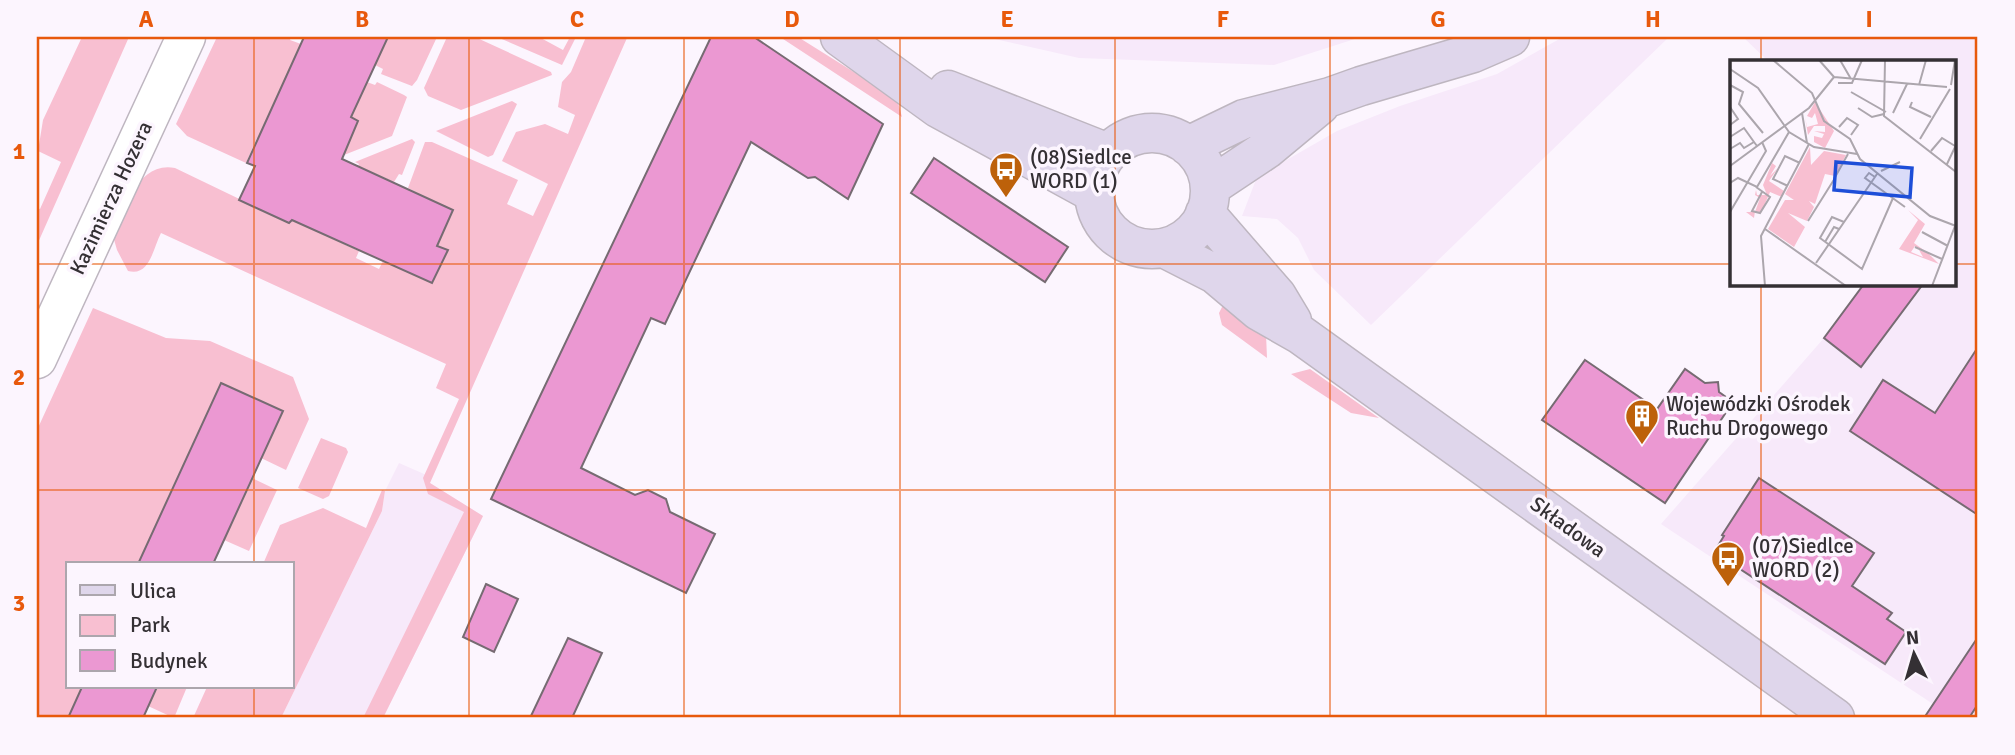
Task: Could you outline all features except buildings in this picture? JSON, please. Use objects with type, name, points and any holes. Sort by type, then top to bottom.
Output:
[{"type":"main road","points":[[840,37],[938,108],[1094,193]]},
{"type":"main road","points":[[1188,146],[1244,119],[1330,97],[1473,53],[1510,37]]},
{"type":"main road","points":[[872,58],[1108,153]]},
{"type":"main road","points":[[1208,200],[1207,172],[1199,158],[1188,146],[1173,137],[1155,133],[1138,134],[1121,141],[1108,153],[1094,178],[1094,193],[1101,220],[1121,242],[1144,250],[1164,248],[1189,236],[1208,200],[1330,97]]},
{"type":"main road","name":"Składowa","points":[[1208,200],[1277,296],[1301,335]]},
{"type":"main road","name":"Składowa","points":[[1164,248],[1215,274],[1259,311],[1301,335],[1835,718]]},
{"type":"street","name":"Kazimierza Hozera","points":[[37,359],[186,37]]},
{"type":"shaded area","points":[[986,37],[1361,37],[1274,65],[1079,58]]},
{"type":"shaded area","points":[[1563,37],[1669,37],[1371,325],[1314,270],[1298,238],[1277,219],[1242,216],[1257,177],[1337,131],[1400,106],[1497,74]]},
{"type":"shaded area","points":[[1743,37],[1978,37],[1978,718],[1933,718],[1927,714],[1933,704],[1661,524],[1824,338],[1862,285],[1955,285],[1955,60],[1767,60]]},
{"type":"shaded area","points":[[399,463],[431,477],[430,483],[483,516],[383,718],[281,718],[382,511],[385,491]]},
{"type":"green space","points":[[82,37],[129,37],[37,245],[37,208],[40,209],[61,162],[38,151],[43,120]]},
{"type":"green space","points":[[217,37],[291,37],[290,40],[301,44],[266,141],[257,138],[246,163],[187,136],[176,124]]},
{"type":"green space","points":[[388,37],[437,37],[412,86],[381,74],[383,69],[375,65]]},
{"type":"green space","points":[[447,37],[475,37],[551,72],[552,75],[461,110],[428,96],[424,88]]},
{"type":"green space","points":[[497,37],[539,37],[563,50],[570,37],[576,37],[562,65]]},
{"type":"green space","points":[[586,37],[627,38],[430,483],[483,516],[383,718],[363,718],[464,512],[428,494],[423,478],[459,399],[436,388],[446,364],[161,233],[146,266],[135,272],[128,271],[113,236],[128,201],[142,179],[162,168],[175,168],[289,223],[292,220],[359,251],[356,258],[379,269],[383,261],[432,283],[447,251],[437,246],[453,211],[408,188],[425,142],[432,142],[518,180],[507,204],[533,216],[548,184],[502,161],[516,132],[545,124],[568,134],[575,115],[558,107],[562,82],[571,72]]},
{"type":"green space","points":[[780,37],[798,37],[897,99],[902,117]]},
{"type":"green space","points":[[367,82],[375,85],[377,82],[407,97],[392,136],[344,155],[358,122],[351,117]]},
{"type":"green space","points":[[512,101],[517,104],[493,155],[488,157],[436,131]]},
{"type":"green space","points":[[412,139],[415,142],[402,175],[399,174],[394,182],[358,166],[355,162]]},
{"type":"green space","points":[[1225,301],[1266,334],[1267,358],[1222,325],[1219,313]]},
{"type":"green space","points":[[93,308],[166,338],[210,341],[293,377],[309,419],[286,470],[261,458],[282,411],[221,383],[139,562],[66,562],[66,688],[82,688],[68,718],[37,718],[37,430]]},
{"type":"green space","points":[[1310,369],[1379,418],[1351,413],[1291,374]]},
{"type":"green space","points":[[321,438],[346,448],[348,452],[329,496],[323,499],[298,488]]},
{"type":"green space","points":[[252,478],[277,490],[249,551],[224,540]]},
{"type":"green space","points":[[382,490],[385,491],[382,511],[281,718],[193,718],[207,688],[294,688],[294,562],[264,562],[280,525],[323,508],[366,528]]},
{"type":"green space","points":[[157,688],[187,688],[174,718],[148,706]]},
{"type":"place","name":"(08)Siedlce WORD (1)","points":[[1006,199]]},
{"type":"place","name":"Wojewódzki Ośrodek Ruchu Drogowego","points":[[1642,446]]},
{"type":"place","name":"(07)Siedlce WORD (2)","points":[[1728,588]]}]
